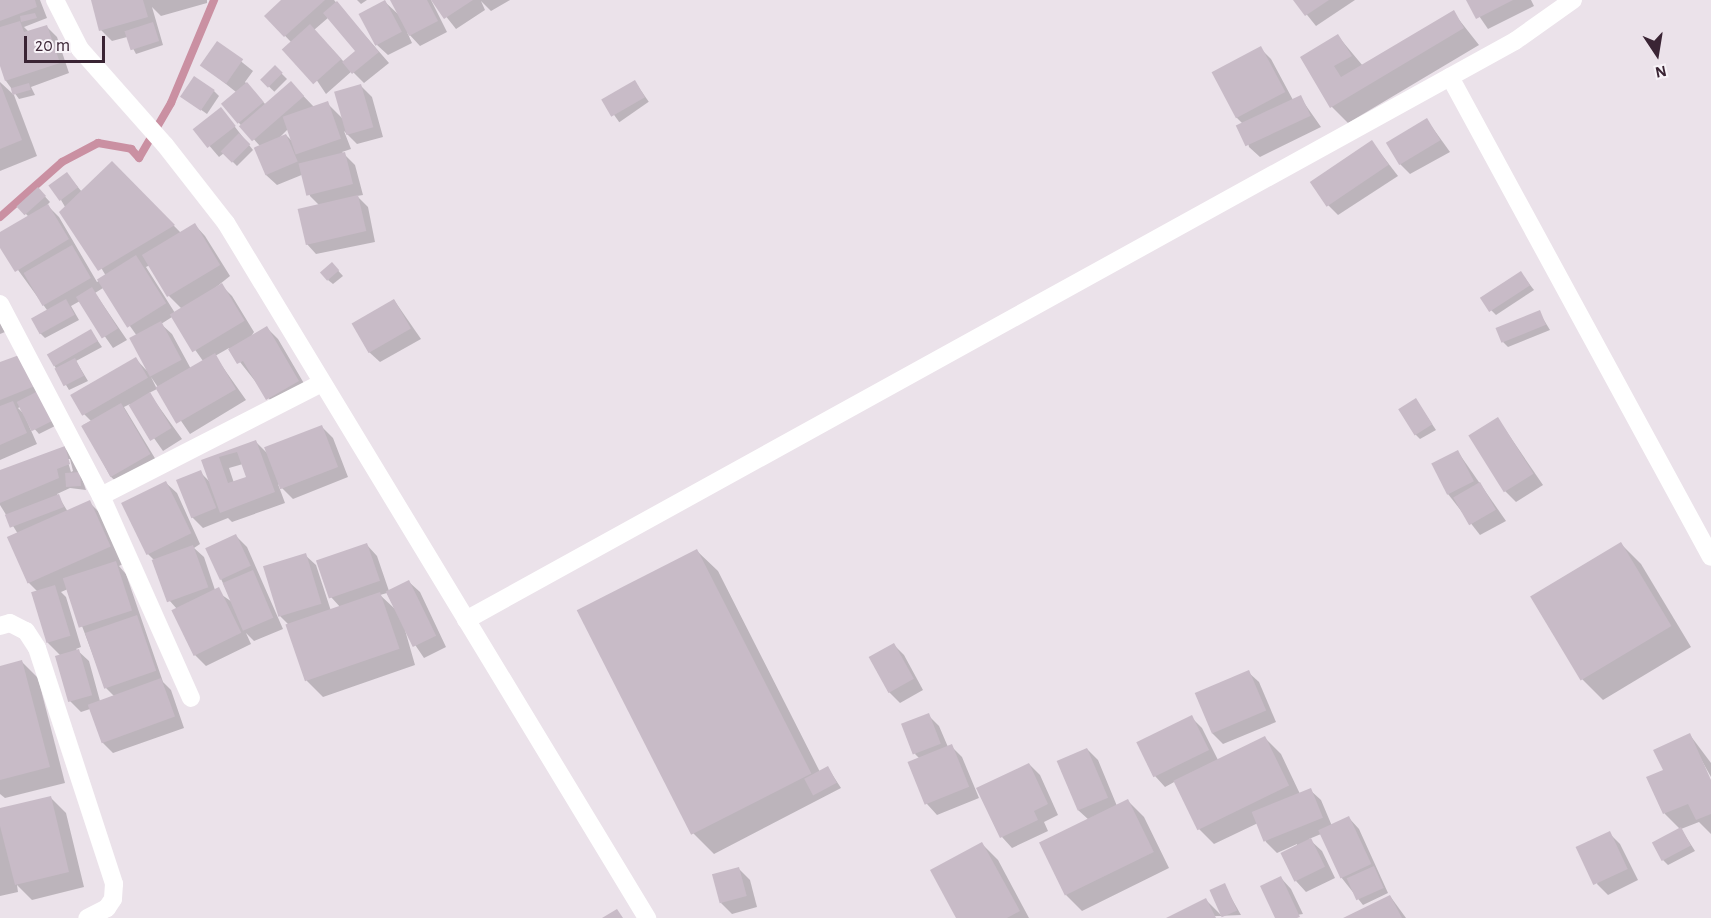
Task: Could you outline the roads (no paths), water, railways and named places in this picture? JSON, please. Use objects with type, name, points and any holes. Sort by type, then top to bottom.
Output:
[{"type":"street","points":[[55,0],[80,49],[135,115],[165,145],[226,223],[647,918]]},
{"type":"street","points":[[466,620],[1515,41],[1573,0]]},
{"type":"street","points":[[1450,77],[1711,556]]},
{"type":"street","points":[[0,304],[5,328],[100,496],[190,698]]},
{"type":"street","points":[[100,496],[322,383]]},
{"type":"street","points":[[0,626],[10,623],[26,631],[37,648],[114,884],[113,899],[107,908],[87,918]]},
{"type":"waterway","points":[[0,217],[62,162],[98,143],[131,149],[139,158],[171,103],[214,0]]}]
